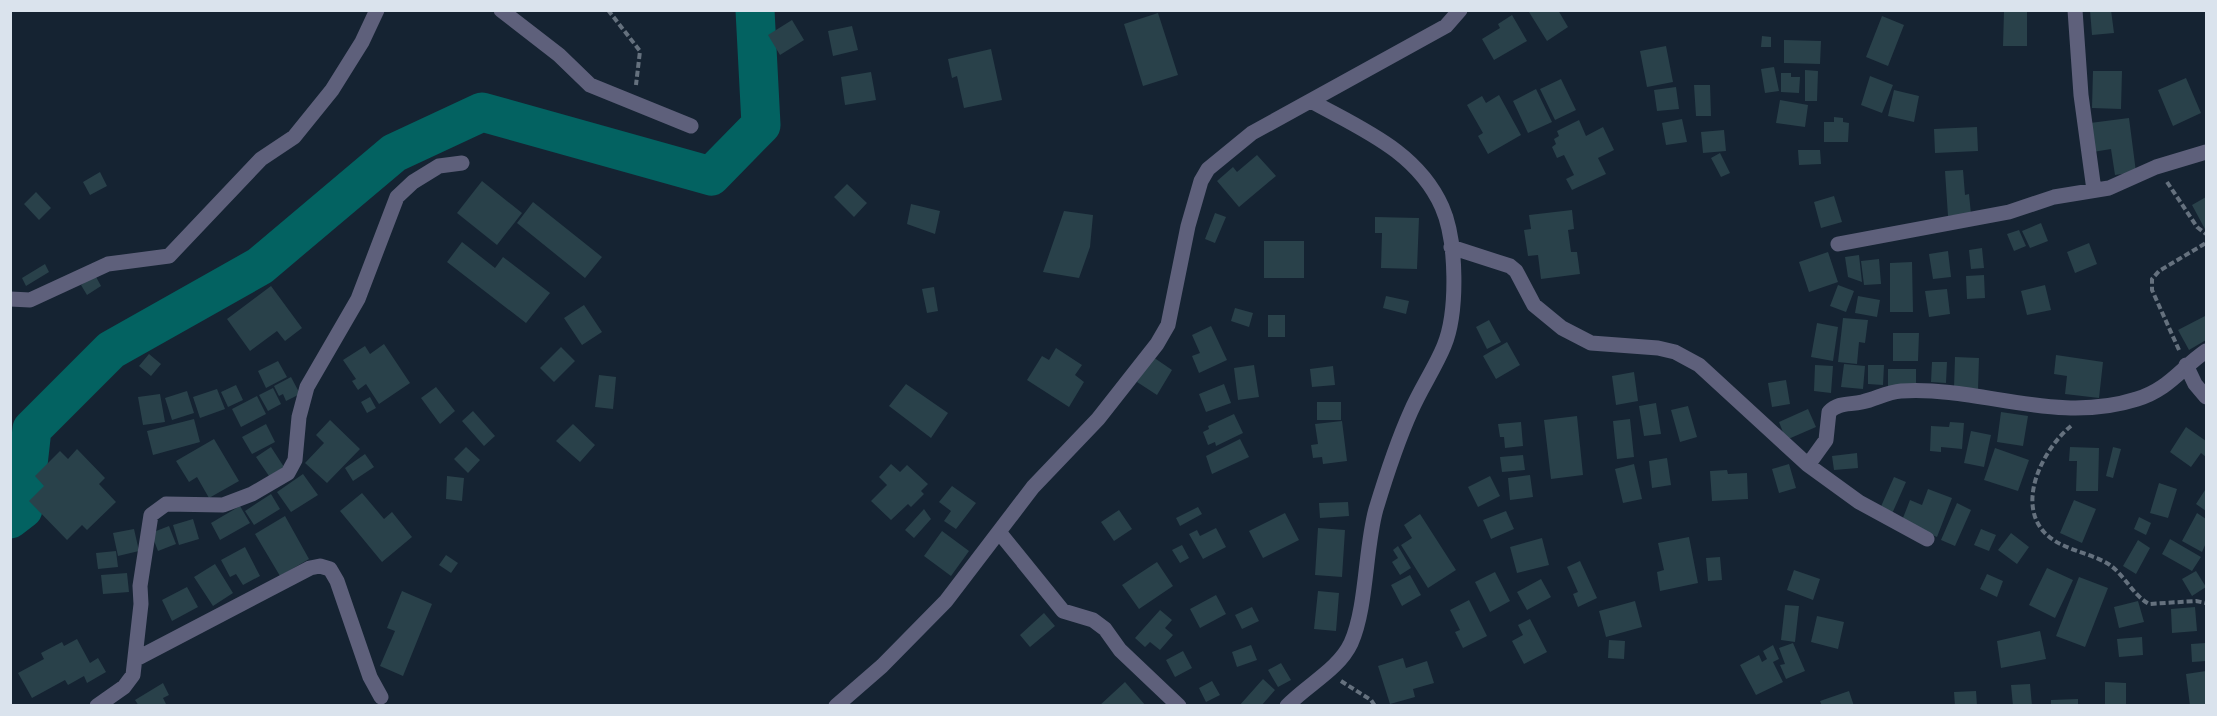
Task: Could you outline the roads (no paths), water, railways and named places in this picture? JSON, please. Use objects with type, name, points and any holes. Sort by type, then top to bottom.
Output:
[{"type":"street","points":[[10,299],[30,300],[108,264],[169,256],[261,159],[294,137],[332,90],[362,42],[377,10]]},
{"type":"street","points":[[501,10],[559,55],[590,85],[691,126]]},
{"type":"street","points":[[836,705],[882,666],[946,601],[1033,486],[1098,418],[1157,344],[1168,325],[1188,226],[1201,181],[1208,169],[1252,133],[1446,26],[1460,10]]},
{"type":"street","points":[[2075,10],[2081,95],[2094,190]]},
{"type":"street","points":[[1287,705],[1337,663],[1352,641],[1379,501],[1412,410],[1445,344],[1453,310],[1451,247],[1443,208],[1412,162],[1396,149],[1311,101]]},
{"type":"street","points":[[1838,244],[2009,212],[2054,197],[2120,185],[2156,167],[2206,152]]},
{"type":"street","points":[[97,705],[124,687],[133,675],[140,586],[151,515],[166,504],[223,505],[252,494],[288,473],[295,460],[299,417],[307,387],[357,299],[397,197],[412,183],[439,166],[462,163]]},
{"type":"street","points":[[1451,247],[1510,266],[1516,271],[1525,293],[1543,314],[1591,343],[1609,347],[1658,348],[1675,352],[1699,365],[1808,465],[1859,502],[1927,539]]},
{"type":"street","points":[[1808,465],[1826,440],[1826,421],[1829,412],[1841,404],[1856,403],[1889,392],[1904,391],[1971,395],[2047,409],[2072,409],[2134,400],[2156,392],[2175,380],[2186,365],[2206,351]]},
{"type":"street","points":[[2186,365],[2195,384],[2206,397]]},
{"type":"street","points":[[999,532],[1063,611],[1093,620],[1105,629],[1120,650],[1179,705]]},
{"type":"street","points":[[136,659],[310,568],[320,566],[330,569],[336,581],[370,677],[381,697]]},
{"type":"waterway","points":[[10,519],[23,509],[32,429],[111,350],[260,266],[394,153],[482,112],[711,176],[761,125],[755,10]]}]
